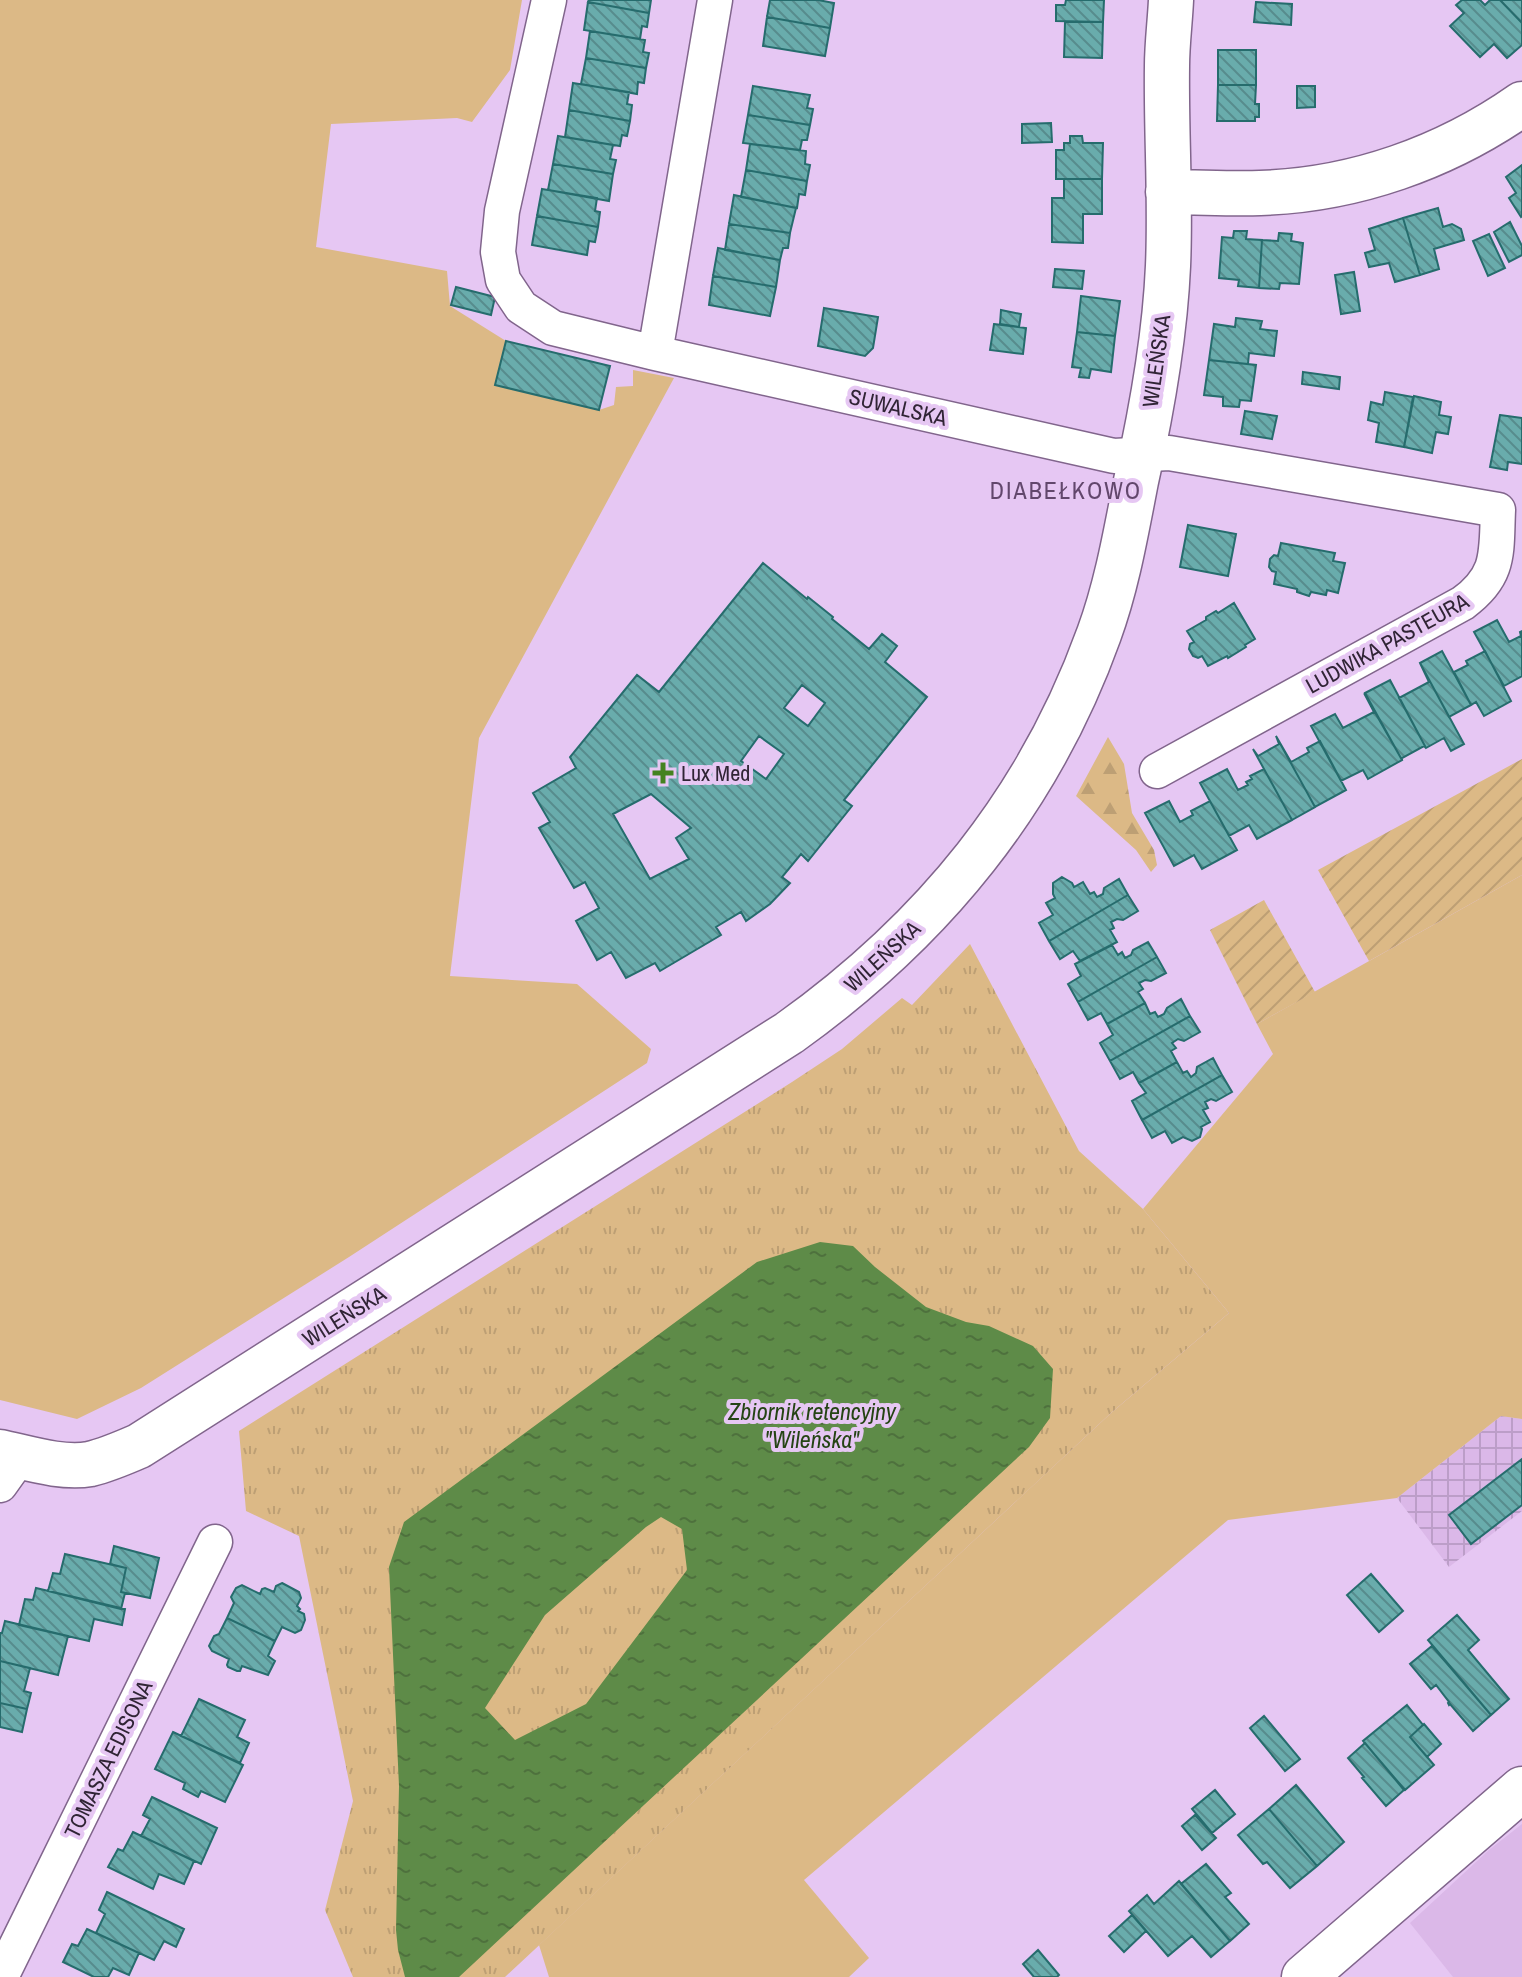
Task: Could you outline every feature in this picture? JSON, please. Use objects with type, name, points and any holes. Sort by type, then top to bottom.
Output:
[{"type":"street","name":"SUWALSKA","points":[[549,0],[502,211],[498,252],[503,280],[521,307],[553,328],[655,353],[1114,456],[1142,454]]},
{"type":"street","points":[[655,353],[715,0]]},
{"type":"street","name":"WILEŃSKA","points":[[7,1465],[87,1464],[139,1446],[789,1033],[820,1011],[884,956],[937,904],[970,865],[1030,781],[1068,708],[1100,632],[1119,562],[1142,454],[1168,268],[1167,65],[1171,0]]},
{"type":"street","points":[[1168,192],[1262,193],[1317,187],[1378,174],[1440,152],[1489,127],[1522,104]]},
{"type":"street","name":"LUDWIKA PASTEURA","points":[[1142,454],[1169,453],[1498,510],[1496,556],[1492,571],[1485,585],[1474,595],[1157,771]]},
{"type":"street","name":"TOMASZA EDISONA","points":[[1,1977],[14,1915],[215,1542]]},
{"type":"street","points":[[1304,1977],[1522,1789]]},
{"type":"shaded area","points":[[1501,1416],[1522,1419],[1522,1511],[1449,1567],[1397,1498]]},
{"type":"shaded area","points":[[1522,1824],[1522,1977],[1453,1977],[1410,1923]]},
{"type":"green space","points":[[0,0],[522,0],[510,70],[472,122],[457,118],[331,124],[316,247],[447,271],[450,306],[506,341],[496,385],[599,410],[614,405],[616,387],[633,386],[633,370],[674,378],[479,738],[450,976],[577,984],[651,1049],[647,1063],[141,1388],[77,1419],[0,1400]]},
{"type":"green space","points":[[1108,737],[1124,764],[1132,813],[1154,850],[1157,865],[1151,872],[1136,850],[1076,796]]},
{"type":"green space","points":[[1522,759],[1522,875],[1369,961],[1318,870]]},
{"type":"green space","points":[[1522,875],[1522,1419],[1501,1416],[1397,1498],[1228,1520],[804,1880],[869,1958],[849,1977],[549,1977],[539,1945],[1111,1413],[1229,1313],[1143,1209],[1273,1054],[1257,1024]]},
{"type":"green space","points":[[1264,900],[1315,992],[1257,1024],[1210,930]]},
{"type":"green space","points":[[970,944],[1079,1151],[1143,1209],[1229,1313],[1111,1413],[505,1977],[353,1977],[325,1910],[353,1801],[299,1536],[246,1511],[239,1431],[792,1082],[842,1049],[902,998],[912,1005]]},
{"type":"water","name":"Zbiornik retencyjny \"Wileńska\"","points":[[820,1242],[853,1246],[926,1307],[966,1322],[989,1326],[1033,1346],[1053,1369],[1050,1418],[1029,1447],[459,1977],[405,1977],[396,1930],[399,1786],[389,1567],[404,1522],[757,1262]],"holes":[[[661,1517],[682,1529],[687,1570],[586,1704],[515,1740],[485,1708],[545,1615]]]},
{"type":"building","points":[[589,0],[651,0],[649,13]]},
{"type":"building","points":[[770,0],[834,3],[830,28],[767,17]]},
{"type":"building","points":[[1066,0],[1104,0],[1103,22],[1056,21],[1056,5],[1065,5]]},
{"type":"building","points":[[1462,0],[1480,0],[1485,5],[1490,0],[1500,0],[1522,23],[1522,45],[1507,58],[1494,44],[1480,57],[1450,26],[1464,13],[1456,5]]},
{"type":"building","points":[[1500,0],[1522,0],[1522,23]]},
{"type":"building","points":[[588,2],[649,13],[647,27],[642,26],[640,39],[584,30]]},
{"type":"building","points":[[1256,2],[1292,4],[1291,25],[1254,22]]},
{"type":"building","points":[[767,17],[830,28],[825,56],[763,46]]},
{"type":"building","points":[[1065,22],[1103,22],[1102,58],[1064,57]]},
{"type":"building","points":[[590,31],[645,40],[643,52],[649,53],[646,68],[586,58]]},
{"type":"building","points":[[1218,50],[1256,50],[1256,85],[1218,85]]},
{"type":"building","points":[[586,58],[646,68],[644,83],[638,82],[637,94],[581,84]]},
{"type":"building","points":[[573,83],[629,92],[627,104],[632,105],[630,121],[569,110]]},
{"type":"building","points":[[1218,85],[1256,85],[1255,104],[1259,104],[1259,117],[1255,117],[1255,121],[1217,121]]},
{"type":"building","points":[[753,86],[810,95],[807,108],[813,109],[810,125],[748,115]]},
{"type":"building","points":[[1297,86],[1315,86],[1315,107],[1297,108]]},
{"type":"building","points":[[569,110],[630,121],[627,136],[622,135],[620,146],[565,137]]},
{"type":"building","points":[[748,115],[810,125],[807,140],[802,140],[800,150],[743,143]]},
{"type":"building","points":[[1051,123],[1052,142],[1022,143],[1022,124]]},
{"type":"building","points":[[558,136],[613,145],[610,159],[616,160],[613,174],[553,164]]},
{"type":"building","points":[[1070,136],[1082,136],[1083,143],[1103,143],[1102,179],[1056,179],[1056,150],[1064,150],[1064,143],[1070,143]]},
{"type":"building","points":[[750,144],[806,151],[805,164],[810,165],[807,181],[746,170]]},
{"type":"building","points":[[553,164],[613,174],[609,201],[548,190]]},
{"type":"building","points":[[1522,165],[1521,217],[1509,198],[1516,193],[1506,177]]},
{"type":"building","points":[[746,170],[807,181],[805,195],[799,194],[797,208],[741,197]]},
{"type":"building","points":[[1064,179],[1102,179],[1102,214],[1083,214],[1083,243],[1052,242],[1052,198],[1064,198]]},
{"type":"building","points":[[542,189],[597,198],[595,211],[600,212],[598,227],[537,216]]},
{"type":"building","points":[[734,195],[796,208],[790,233],[729,224]]},
{"type":"building","points":[[1438,208],[1443,227],[1452,224],[1461,229],[1464,240],[1434,249],[1439,269],[1420,275],[1403,218]]},
{"type":"building","points":[[537,216],[598,227],[595,242],[589,241],[587,255],[532,245]]},
{"type":"building","points":[[1403,218],[1420,275],[1395,282],[1389,263],[1369,267],[1365,253],[1375,250],[1369,229]]},
{"type":"building","points":[[1510,222],[1522,246],[1522,255],[1509,262],[1494,232]]},
{"type":"building","points":[[729,224],[790,233],[788,248],[783,248],[780,260],[725,250]]},
{"type":"building","points":[[1234,231],[1247,231],[1246,239],[1262,240],[1259,288],[1238,286],[1239,280],[1219,278],[1222,237],[1233,238]]},
{"type":"building","points":[[1279,233],[1292,234],[1291,241],[1303,243],[1299,284],[1280,283],[1279,289],[1259,288],[1262,240],[1278,241]]},
{"type":"building","points":[[1489,234],[1505,268],[1488,276],[1473,241]]},
{"type":"building","points":[[718,248],[780,260],[776,287],[713,276]]},
{"type":"building","points":[[1055,269],[1084,271],[1082,289],[1053,287]]},
{"type":"building","points":[[1354,272],[1360,311],[1341,314],[1335,275]]},
{"type":"building","points":[[713,276],[776,287],[770,316],[709,305]]},
{"type":"building","points":[[456,287],[495,297],[491,315],[451,305]]},
{"type":"building","points":[[1081,296],[1120,301],[1115,336],[1077,332]]},
{"type":"building","points":[[824,308],[878,317],[873,348],[865,356],[818,346]]},
{"type":"building","points":[[1001,310],[1021,314],[1019,327],[1000,324]]},
{"type":"building","points":[[1236,318],[1262,321],[1260,329],[1277,331],[1274,356],[1249,353],[1248,364],[1209,360],[1214,324],[1235,327]]},
{"type":"building","points":[[994,324],[1026,328],[1023,354],[990,350]]},
{"type":"building","points":[[1077,332],[1115,336],[1111,372],[1091,369],[1089,378],[1079,377],[1081,368],[1072,367]]},
{"type":"building","points":[[506,341],[610,366],[599,410],[495,385]]},
{"type":"building","points":[[1209,360],[1256,365],[1251,401],[1240,400],[1239,407],[1223,406],[1223,397],[1204,395]]},
{"type":"building","points":[[1303,372],[1340,377],[1339,389],[1302,384]]},
{"type":"building","points":[[1385,392],[1413,397],[1404,447],[1376,442],[1379,423],[1368,420],[1371,402],[1383,405]]},
{"type":"building","points":[[1414,396],[1441,402],[1439,415],[1451,417],[1448,434],[1436,432],[1432,453],[1404,447]]},
{"type":"building","points":[[1245,411],[1277,416],[1272,439],[1241,434]]},
{"type":"building","points":[[1500,415],[1522,418],[1522,464],[1508,462],[1507,470],[1490,467]]},
{"type":"building","points":[[1188,525],[1236,534],[1228,576],[1180,567]]},
{"type":"building","points":[[1281,543],[1335,553],[1333,561],[1345,563],[1338,593],[1327,590],[1326,595],[1311,592],[1309,596],[1297,592],[1297,589],[1274,584],[1276,572],[1269,567],[1270,559],[1278,556]]},
{"type":"building","name":"Lux Med","points":[[763,563],[869,649],[882,634],[897,646],[885,662],[927,697],[844,800],[852,806],[808,861],[801,854],[782,877],[790,883],[770,904],[746,921],[741,912],[716,927],[721,935],[660,971],[655,963],[626,978],[611,952],[597,960],[576,921],[599,908],[585,882],[574,888],[539,828],[550,822],[533,793],[576,768],[570,757],[637,675],[659,692]],"holes":[[[802,685],[825,703],[808,726],[784,708]],[[759,736],[784,754],[766,779],[741,761]],[[651,794],[691,828],[676,838],[689,859],[650,879],[613,814]]]},
{"type":"building","points":[[1234,603],[1255,639],[1228,658],[1208,666],[1202,656],[1193,656],[1189,649],[1194,642],[1187,631]]},
{"type":"building","points":[[1497,620],[1509,642],[1521,636],[1522,631],[1522,676],[1504,686],[1474,632]]},
{"type":"building","points":[[1442,651],[1471,705],[1449,717],[1420,663]]},
{"type":"building","points":[[1485,651],[1511,701],[1484,716],[1476,702],[1471,705],[1454,672]]},
{"type":"building","points":[[1420,663],[1464,744],[1451,751],[1444,738],[1426,748],[1399,698],[1429,682]]},
{"type":"building","points":[[1390,680],[1426,748],[1424,746],[1402,760],[1365,693]]},
{"type":"building","points":[[1364,693],[1402,760],[1368,779],[1363,770],[1341,781],[1311,726],[1335,714],[1343,728],[1374,712]]},
{"type":"building","points":[[1276,736],[1291,762],[1309,752],[1307,748],[1320,741],[1346,790],[1315,807]]},
{"type":"building","points":[[1276,736],[1315,807],[1292,820],[1253,749],[1258,756],[1279,744]]},
{"type":"building","points":[[1227,769],[1238,790],[1248,785],[1246,782],[1252,779],[1250,776],[1264,769],[1292,820],[1257,839],[1249,825],[1229,836],[1200,783]]},
{"type":"building","points":[[1169,801],[1180,822],[1193,815],[1191,811],[1210,801],[1237,850],[1202,869],[1194,855],[1174,866],[1145,813]]},
{"type":"building","points":[[1062,877],[1074,887],[1083,882],[1090,894],[1094,892],[1097,897],[1103,894],[1104,888],[1119,879],[1128,895],[1049,941],[1039,923],[1053,915],[1046,903],[1055,898],[1053,883]]},
{"type":"building","points":[[1128,895],[1138,911],[1123,920],[1111,922],[1114,928],[1110,930],[1117,942],[1080,961],[1073,951],[1060,959],[1049,941]]},
{"type":"building","points":[[1148,942],[1157,957],[1078,1002],[1068,984],[1081,976],[1075,964],[1112,945],[1118,955],[1122,952],[1125,958]]},
{"type":"building","points":[[1157,957],[1166,973],[1139,983],[1143,989],[1138,992],[1145,1003],[1107,1024],[1101,1013],[1088,1020],[1078,1002]]},
{"type":"building","points":[[1181,999],[1190,1016],[1110,1061],[1100,1043],[1113,1035],[1107,1024],[1145,1003],[1150,1014],[1155,1012],[1158,1017]]},
{"type":"building","points":[[1190,1016],[1200,1032],[1184,1041],[1178,1039],[1172,1043],[1176,1048],[1171,1051],[1177,1062],[1139,1083],[1133,1072],[1120,1079],[1110,1061]]},
{"type":"building","points":[[1213,1058],[1222,1075],[1142,1120],[1132,1101],[1146,1093],[1139,1083],[1177,1062],[1183,1073],[1187,1071],[1191,1077],[1197,1067]]},
{"type":"building","points":[[1222,1075],[1232,1092],[1216,1101],[1211,1099],[1205,1102],[1208,1108],[1203,1110],[1210,1122],[1201,1127],[1200,1137],[1192,1141],[1183,1137],[1172,1143],[1165,1131],[1152,1138],[1142,1120]]},
{"type":"building","points":[[1522,1459],[1522,1505],[1471,1544],[1449,1515]]},
{"type":"building","points":[[114,1546],[159,1558],[150,1598],[121,1592],[126,1568],[110,1564]]},
{"type":"building","points":[[65,1554],[126,1568],[121,1609],[48,1591],[53,1573],[60,1574]]},
{"type":"building","points":[[1371,1574],[1403,1611],[1379,1632],[1347,1595]]},
{"type":"building","points":[[282,1583],[299,1592],[298,1611],[304,1614],[305,1620],[301,1630],[295,1633],[282,1627],[275,1641],[227,1618],[236,1588],[242,1585],[260,1594],[265,1588],[274,1592],[276,1586]]},
{"type":"building","points":[[36,1588],[125,1609],[122,1625],[94,1619],[89,1641],[19,1625],[25,1599],[33,1600]]},
{"type":"building","points":[[1457,1615],[1479,1640],[1468,1650],[1509,1699],[1491,1715],[1428,1640]]},
{"type":"building","points":[[227,1618],[275,1641],[268,1656],[275,1661],[268,1675],[242,1666],[237,1671],[228,1667],[229,1659],[212,1651],[209,1646]]},
{"type":"building","points":[[5,1621],[68,1636],[58,1675],[0,1661],[0,1633]]},
{"type":"building","points":[[1432,1646],[1491,1715],[1473,1731],[1449,1705],[1436,1685],[1431,1689],[1410,1664]]},
{"type":"building","points":[[0,1661],[30,1668],[24,1691],[31,1693],[27,1709],[0,1703]]},
{"type":"building","points":[[199,1699],[245,1720],[237,1737],[249,1743],[240,1763],[181,1736]]},
{"type":"building","points":[[0,1703],[27,1709],[22,1732],[0,1727]]},
{"type":"building","points":[[1407,1705],[1423,1725],[1410,1737],[1434,1765],[1405,1790],[1363,1741]]},
{"type":"building","points":[[1264,1716],[1300,1759],[1285,1771],[1250,1728]]},
{"type":"building","points":[[1424,1724],[1441,1744],[1427,1757],[1410,1737]]},
{"type":"building","points":[[173,1732],[243,1765],[225,1802],[201,1791],[198,1797],[183,1789],[185,1783],[155,1769]]},
{"type":"building","points":[[1365,1743],[1404,1790],[1386,1806],[1348,1758]]},
{"type":"building","points":[[1296,1785],[1344,1842],[1317,1866],[1269,1809]]},
{"type":"building","points":[[1215,1790],[1235,1814],[1212,1833],[1192,1809]]},
{"type":"building","points":[[152,1797],[217,1828],[201,1864],[141,1836],[150,1819],[143,1815]]},
{"type":"building","points":[[1269,1809],[1317,1866],[1290,1888],[1267,1862],[1263,1864],[1238,1835]]},
{"type":"building","points":[[1195,1815],[1216,1838],[1202,1850],[1182,1826]]},
{"type":"building","points":[[133,1832],[194,1861],[184,1884],[159,1874],[153,1889],[108,1867],[118,1849],[123,1851]]},
{"type":"building","points":[[1206,1864],[1231,1893],[1225,1897],[1249,1924],[1230,1941],[1181,1884]]},
{"type":"building","points":[[1179,1881],[1230,1941],[1211,1957],[1192,1936],[1168,1956],[1129,1911],[1147,1895],[1154,1904]]},
{"type":"building","points":[[107,1892],[184,1929],[176,1947],[164,1941],[154,1960],[96,1933],[105,1914],[99,1910]]},
{"type":"building","points":[[1132,1915],[1146,1931],[1124,1952],[1109,1936]]},
{"type":"building","points":[[87,1929],[139,1953],[129,1975],[113,1968],[108,1977],[94,1977],[63,1962],[72,1944],[78,1946]]},
{"type":"building","points":[[1038,1950],[1059,1975],[1057,1977],[1034,1977],[1023,1964]]},
{"type":"place","name":"Lux Med","points":[[663,773]]},
{"type":"district","name":"DIABEŁKOWO","points":[[1066,490]]}]
